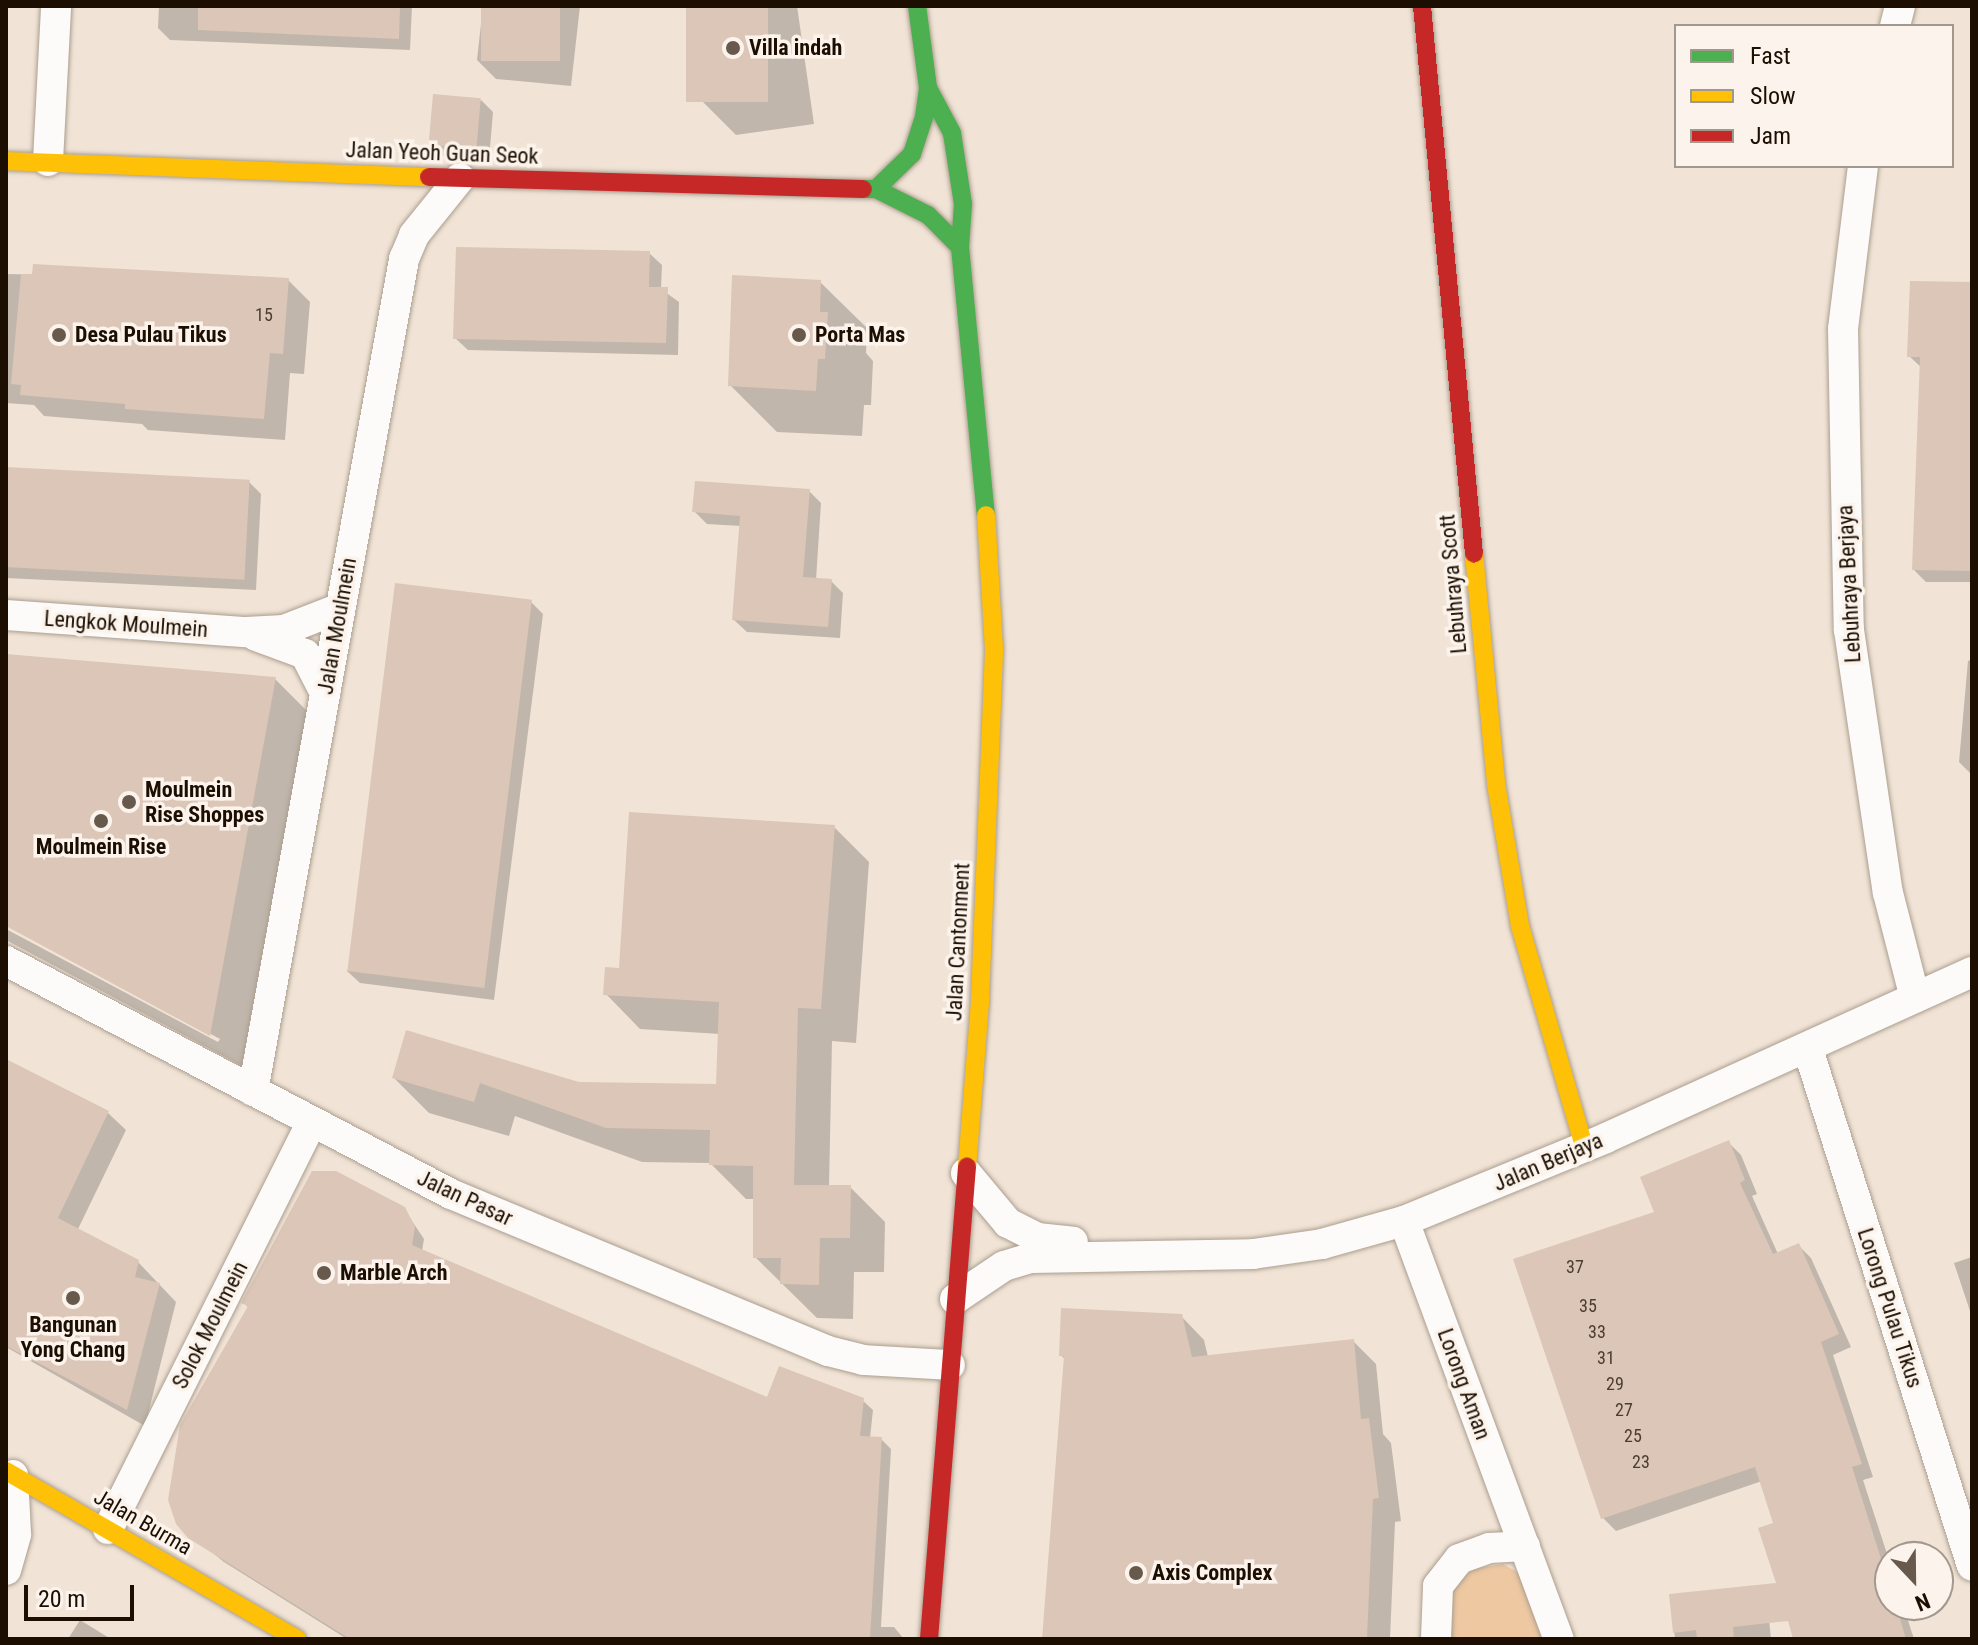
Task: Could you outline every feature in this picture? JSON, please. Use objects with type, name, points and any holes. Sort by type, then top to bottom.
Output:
[{"type":"main road","name":"Jalan Cantonment","points":[[917,6],[928,88],[952,133],[963,204],[960,247],[982,433],[994,649],[981,979],[929,1639]]},
{"type":"main road","name":"Lebuhraya Scott","points":[[1422,6],[1496,784],[1520,926],[1584,1147]]},
{"type":"main road","name":"Jalan Cantonment","points":[[876,189],[912,154],[928,88]]},
{"type":"main road","name":"Jalan Yeoh Guan Seok","points":[[6,161],[876,189]]},
{"type":"main road","points":[[876,189],[928,215],[960,247]]},
{"type":"main road","name":"Jalan Burma","points":[[9,1473],[297,1639]]},
{"type":"street","points":[[48,161],[56,6]]},
{"type":"street","name":"Lebuhraya Berjaya","points":[[1863,168],[1843,329],[1849,630],[1888,893],[1915,998]]},
{"type":"street","name":"Jalan Moulmein","points":[[253,1091],[404,259],[421,225],[460,178]]},
{"type":"street","name":"Lengkok Moulmein","points":[[6,615],[246,632],[284,630],[340,608]]},
{"type":"street","name":"Lengkok Moulmein","points":[[246,632],[305,654],[325,693]]},
{"type":"street","name":"Jalan Pasar","points":[[6,961],[451,1194],[828,1351],[863,1360],[950,1365]]},
{"type":"street","name":"Jalan Berjaya","points":[[955,1299],[1004,1266],[1031,1258],[1076,1260],[1100,1253],[1253,1254],[1322,1244],[1404,1221],[1584,1147],[1808,1049],[1972,972]]},
{"type":"street","name":"Lorong Pulau Tikus","points":[[1808,1049],[1972,1566]]},
{"type":"street","name":"Solok Moulmein","points":[[108,1529],[312,1122]]},
{"type":"street","name":"Jalan Berjaya","points":[[966,1173],[1008,1223],[1037,1238],[1081,1243],[1100,1253]]},
{"type":"street","name":"Lorong Aman","points":[[1404,1221],[1559,1639]]},
{"type":"street","points":[[6,1570],[16,1534],[9,1473]]},
{"type":"street","points":[[1436,1639],[1438,1586],[1459,1559],[1489,1548],[1525,1546]]},
{"type":"shaded area","points":[[1503,1564],[1524,1576],[1546,1639],[1449,1639],[1453,1588],[1473,1569]]},
{"type":"building","points":[[198,6],[400,6],[399,39],[198,30]]},
{"type":"building","points":[[481,6],[560,6],[560,61],[481,61]]},
{"type":"building","name":"Villa indah","points":[[686,6],[768,6],[768,102],[686,102]]},
{"type":"building","points":[[433,94],[481,98],[476,149],[429,145]]},
{"type":"building","points":[[456,247],[650,251],[649,287],[668,287],[666,343],[453,339]]},
{"type":"building","points":[[33,264],[289,278],[283,354],[270,353],[264,419],[125,409],[125,404],[20,395],[21,385],[11,384],[21,274],[32,274]]},
{"type":"building","name":"Porta Mas","points":[[732,275],[821,280],[820,312],[828,312],[825,359],[818,359],[816,391],[728,386]]},
{"type":"building","points":[[1910,281],[1972,282],[1972,571],[1912,570],[1920,357],[1907,357]]},
{"type":"building","points":[[6,467],[250,480],[244,580],[6,567]]},
{"type":"building","points":[[695,481],[810,489],[803,577],[832,579],[828,627],[732,620],[740,516],[692,512]]},
{"type":"building","points":[[395,583],[532,600],[484,988],[347,971]]},
{"type":"building","name":"Moulmein Rise Shoppes","points":[[6,654],[276,677],[210,1036],[6,926]]},
{"type":"building","points":[[629,812],[835,825],[821,1009],[798,1008],[794,1185],[851,1185],[850,1238],[820,1238],[819,1285],[780,1284],[781,1258],[753,1258],[753,1166],[709,1165],[710,1130],[606,1128],[480,1083],[474,1102],[392,1078],[406,1030],[579,1082],[716,1084],[719,1002],[603,995],[605,967],[619,968]]},
{"type":"building","points":[[6,1059],[109,1111],[58,1218],[139,1260],[135,1277],[160,1283],[127,1410],[6,1346]]},
{"type":"building","points":[[1729,1140],[1745,1180],[1740,1183],[1773,1254],[1799,1243],[1839,1334],[1821,1342],[1862,1464],[1852,1467],[1875,1541],[1874,1621],[1901,1621],[1906,1639],[1793,1639],[1788,1621],[1733,1627],[1734,1639],[1697,1639],[1696,1630],[1673,1633],[1669,1594],[1776,1583],[1758,1528],[1773,1523],[1755,1467],[1601,1519],[1513,1259],[1654,1212],[1640,1177]]},
{"type":"building","points":[[312,1171],[336,1171],[405,1207],[415,1227],[412,1245],[767,1397],[779,1366],[864,1398],[860,1436],[882,1437],[870,1639],[350,1639],[188,1538],[176,1524],[168,1500],[180,1425],[248,1306],[241,1303]]},
{"type":"building","points":[[1061,1308],[1182,1314],[1192,1357],[1354,1339],[1361,1419],[1369,1418],[1379,1498],[1373,1499],[1367,1639],[1042,1639],[1064,1356],[1059,1356]]},
{"type":"traffic: fast","points":[[876,189],[912,154],[924,117],[928,88],[917,6]]},
{"type":"traffic: fast","points":[[928,88],[952,133],[963,204],[960,247],[986,515]]},
{"type":"traffic: fast","points":[[863,189],[876,189],[928,215],[960,247]]},
{"type":"traffic: slow","points":[[6,161],[429,177]]},
{"type":"traffic: slow","points":[[967,1167],[980,1000],[994,649],[986,515]]},
{"type":"traffic: slow","points":[[1474,554],[1496,784],[1520,926],[1584,1147]]},
{"type":"traffic: slow","points":[[6,1471],[297,1639]]},
{"type":"traffic: jam","points":[[1422,6],[1474,554]]},
{"type":"traffic: jam","points":[[429,177],[863,189]]},
{"type":"traffic: jam","points":[[929,1639],[967,1167]]},
{"type":"place","name":"Villa indah","points":[[733,48]]},
{"type":"place","name":"Desa Pulau Tikus","points":[[59,335]]},
{"type":"place","name":"Porta Mas","points":[[799,335]]},
{"type":"place","name":"Moulmein Rise Shoppes","points":[[129,802]]},
{"type":"place","name":"Moulmein Rise","points":[[101,821]]},
{"type":"place","name":"Marble Arch","points":[[324,1273]]},
{"type":"place","name":"Bangunan Yong Chang","points":[[73,1298]]},
{"type":"place","name":"Axis Complex","points":[[1136,1573]]}]
